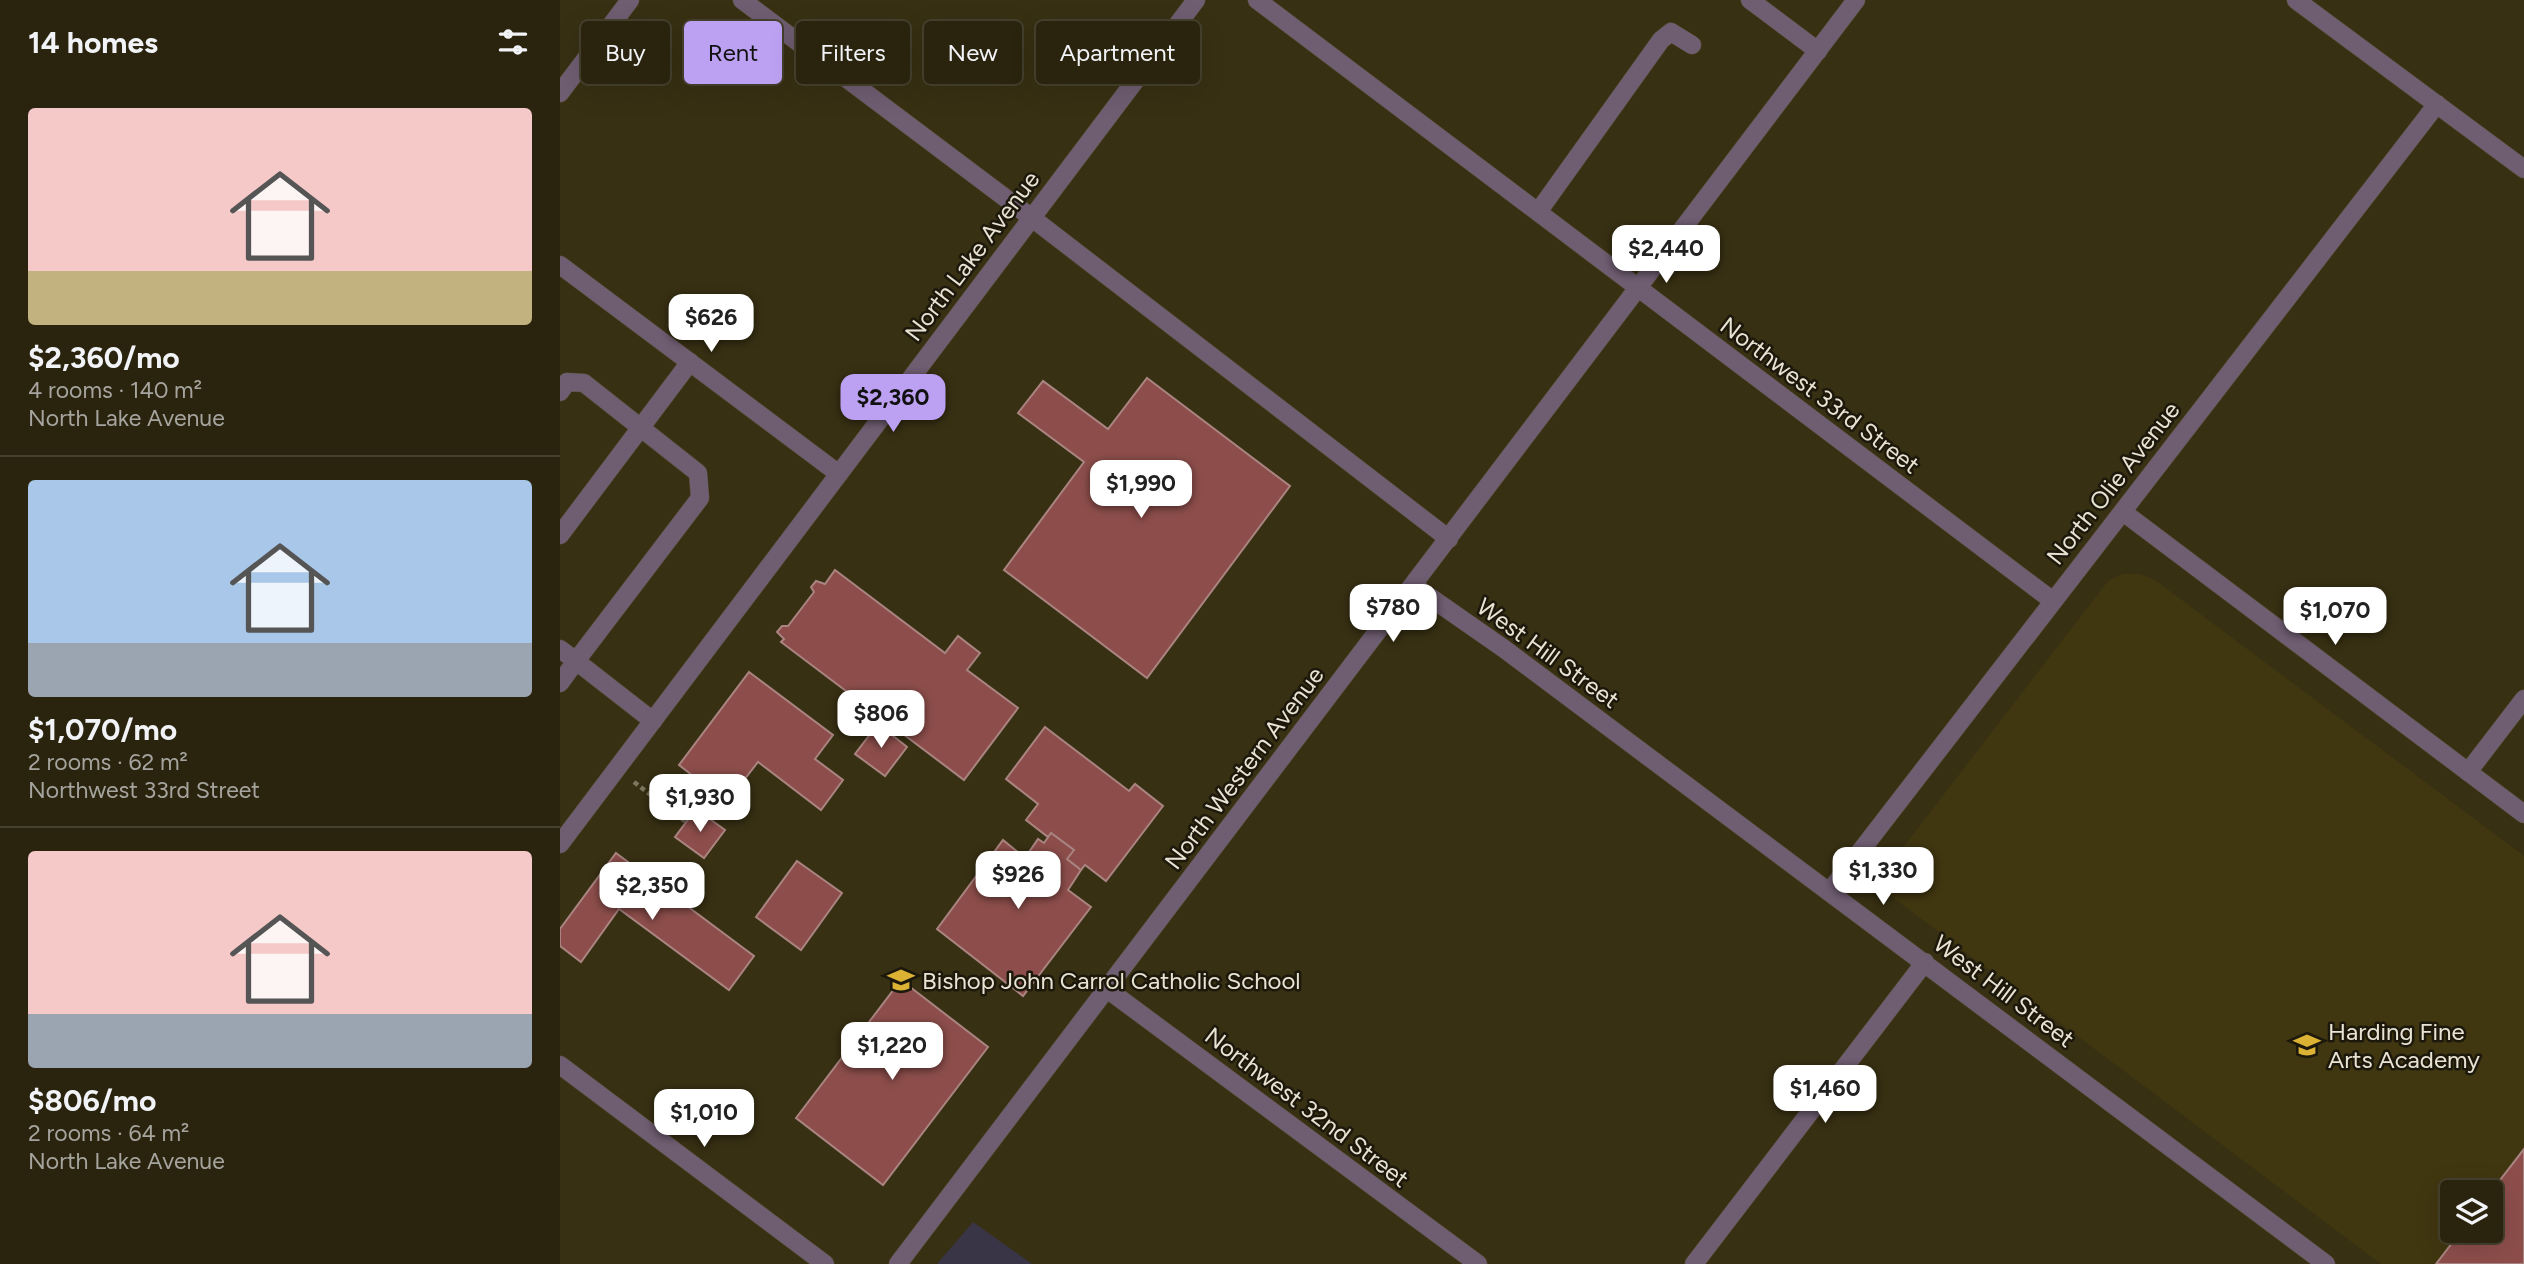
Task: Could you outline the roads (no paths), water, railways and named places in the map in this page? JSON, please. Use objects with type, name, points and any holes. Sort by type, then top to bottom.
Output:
[{"type":"street","points":[[560,93],[630,0]]},
{"type":"street","points":[[743,0],[1449,539]]},
{"type":"street","name":"North Lake Avenue","points":[[560,844],[1196,0]]},
{"type":"street","name":"Northwest 33rd Street","points":[[1256,0],[2053,601]]},
{"type":"street","points":[[1750,0],[1818,51]]},
{"type":"street","name":"North Western Avenue","points":[[898,1264],[1856,0]]},
{"type":"street","points":[[2296,0],[2524,169]]},
{"type":"street","points":[[1538,212],[1661,40],[1671,32],[1692,45]]},
{"type":"street","name":"North Olie Avenue","points":[[1829,892],[2437,104]]},
{"type":"street","points":[[560,265],[839,474]]},
{"type":"street","points":[[560,535],[691,362]]},
{"type":"street","points":[[560,392],[567,382],[584,383],[698,473],[700,498],[560,683]]},
{"type":"street","points":[[2123,512],[2524,814]]},
{"type":"street","name":"West Hill Street","points":[[1414,586],[1503,648],[2326,1264]]},
{"type":"street","points":[[560,649],[653,721]]},
{"type":"street","points":[[2468,772],[2524,699]]},
{"type":"street","points":[[1694,1264],[1925,962]]},
{"type":"street","name":"Northwest 32nd Street","points":[[1107,989],[1478,1264]]},
{"type":"street","points":[[560,1065],[825,1264]]},
{"type":"place","name":"Bishop John Carrol Catholic School","points":[[901,980]]},
{"type":"place","name":"Harding Fine Arts Academy","points":[[2307,1045]]}]
